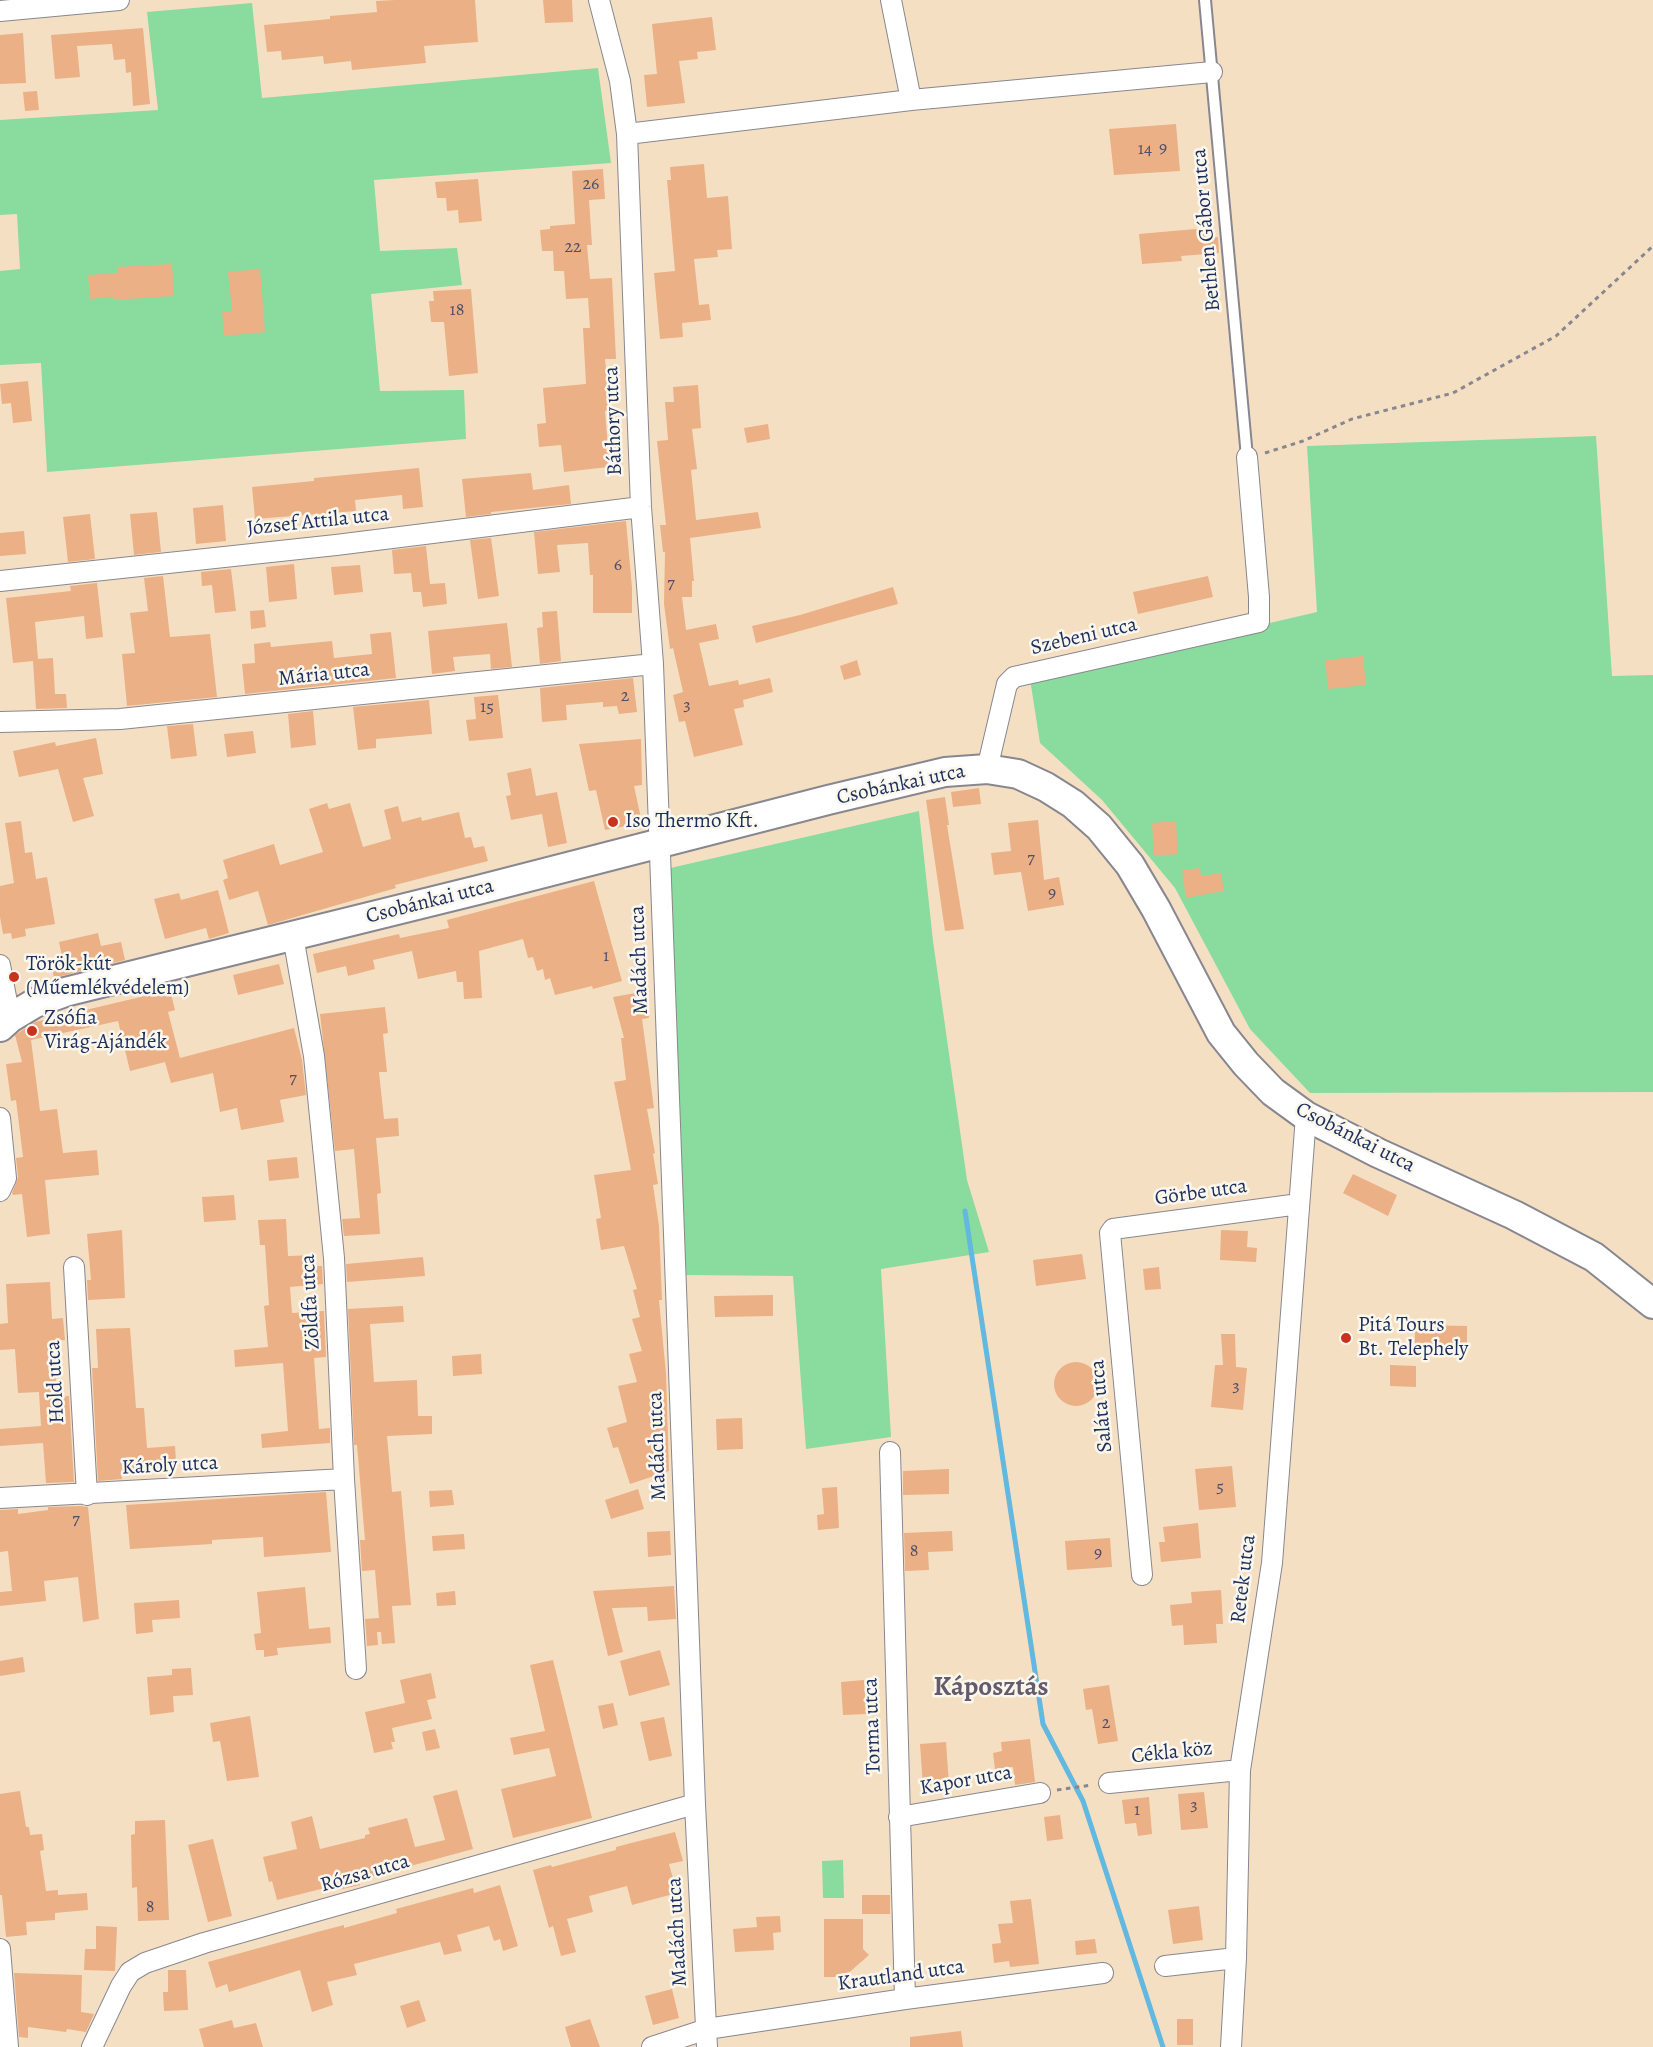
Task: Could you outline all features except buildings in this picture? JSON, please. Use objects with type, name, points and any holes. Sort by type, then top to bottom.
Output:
[{"type":"main road","name":"Csobánkai utca","points":[[5,1023],[35,1003],[65,992],[906,781],[945,772],[987,769],[1018,774],[1046,787],[1073,804],[1099,827],[1130,865],[1221,1032],[1246,1064],[1273,1092],[1306,1116],[1378,1153],[1514,1215],[1594,1257],[1653,1304]]},
{"type":"street","points":[[0,11],[86,1],[120,0]]},
{"type":"street","name":"Báthory utca","points":[[599,0],[620,81],[627,134],[642,507],[652,664],[659,843]]},
{"type":"street","points":[[891,0],[911,100]]},
{"type":"street","points":[[627,134],[911,100],[1212,72]]},
{"type":"street","name":"Szebeni utca","points":[[987,769],[1007,684],[1014,677],[1259,622],[1259,597],[1247,457]]},
{"type":"street","name":"József Attila utca","points":[[0,580],[336,545],[642,507]]},
{"type":"street","name":"Mária utca","points":[[0,722],[120,719],[652,664]]},
{"type":"street","name":"Madách utca","points":[[659,843],[695,1804],[707,2038]]},
{"type":"street","name":"Zöldfa utca","points":[[293,936],[314,1056],[334,1258],[344,1479],[356,1669]]},
{"type":"street","points":[[0,966],[5,1023]]},
{"type":"street","name":"Retek utca","points":[[1231,2047],[1236,1958],[1240,1770],[1272,1563],[1306,1116]]},
{"type":"street","points":[[0,1118],[6,1178],[0,1191]]},
{"type":"street","name":"Görbe utca","points":[[1110,1233],[1113,1229],[1299,1204]]},
{"type":"street","name":"Saláta utca","points":[[1110,1233],[1142,1575]]},
{"type":"street","name":"Hold utca","points":[[74,1267],[87,1495]]},
{"type":"street","name":"Torma utca","points":[[890,1452],[905,1999]]},
{"type":"street","name":"Károly utca","points":[[0,1498],[87,1495],[344,1479]]},
{"type":"street","name":"Cékla köz","points":[[1101,1784],[1240,1770]]},
{"type":"street","name":"Kapor utca","points":[[899,1817],[1040,1792]]},
{"type":"street","name":"Rózsa utca","points":[[92,2047],[121,1986],[130,1972],[145,1963],[204,1943],[695,1804]]},
{"type":"street","points":[[0,1949],[8,2047]]},
{"type":"street","points":[[1165,1966],[1236,1958]]},
{"type":"street","name":"Krautland utca","points":[[652,2047],[905,1999],[1103,1973]]},
{"type":"lane","name":"Bethlen Gábor utca","points":[[1205,0],[1247,457]]},
{"type":"path","points":[[1247,457],[1303,441],[1352,419],[1453,393],[1556,336],[1653,246]]},
{"type":"path","points":[[1062,1790],[1101,1784]]},
{"type":"green space","points":[[252,3],[262,98],[598,68],[611,163],[374,180],[380,251],[457,248],[462,285],[371,294],[380,391],[464,390],[466,439],[47,472],[41,363],[0,365],[0,271],[20,269],[17,214],[0,215],[0,120],[158,110],[147,12]]},
{"type":"green space","points":[[1596,436],[1612,676],[1653,675],[1653,1092],[1310,1093],[1250,1029],[1175,888],[1102,800],[1040,743],[1030,679],[1317,612],[1307,446]]},
{"type":"green space","points":[[919,811],[933,941],[967,1180],[989,1252],[881,1269],[891,1437],[806,1449],[793,1276],[682,1275],[666,869]]},
{"type":"green space","points":[[843,1860],[844,1898],[823,1898],[822,1861]]},
{"type":"waterway","points":[[965,1211],[1043,1724],[1083,1801],[1163,2047]]},
{"type":"place","name":"Iso Thermo Kft.","points":[[613,822]]},
{"type":"place","name":"Török-kút (Műemlékvédelem)","points":[[14,977]]},
{"type":"place","name":"Zsófia Virág-Ajándék","points":[[32,1031]]},
{"type":"place","name":"Pitá Tours Bt. Telephely","points":[[1346,1338]]},
{"type":"district","name":"Káposztás","points":[[991,1688]]}]
